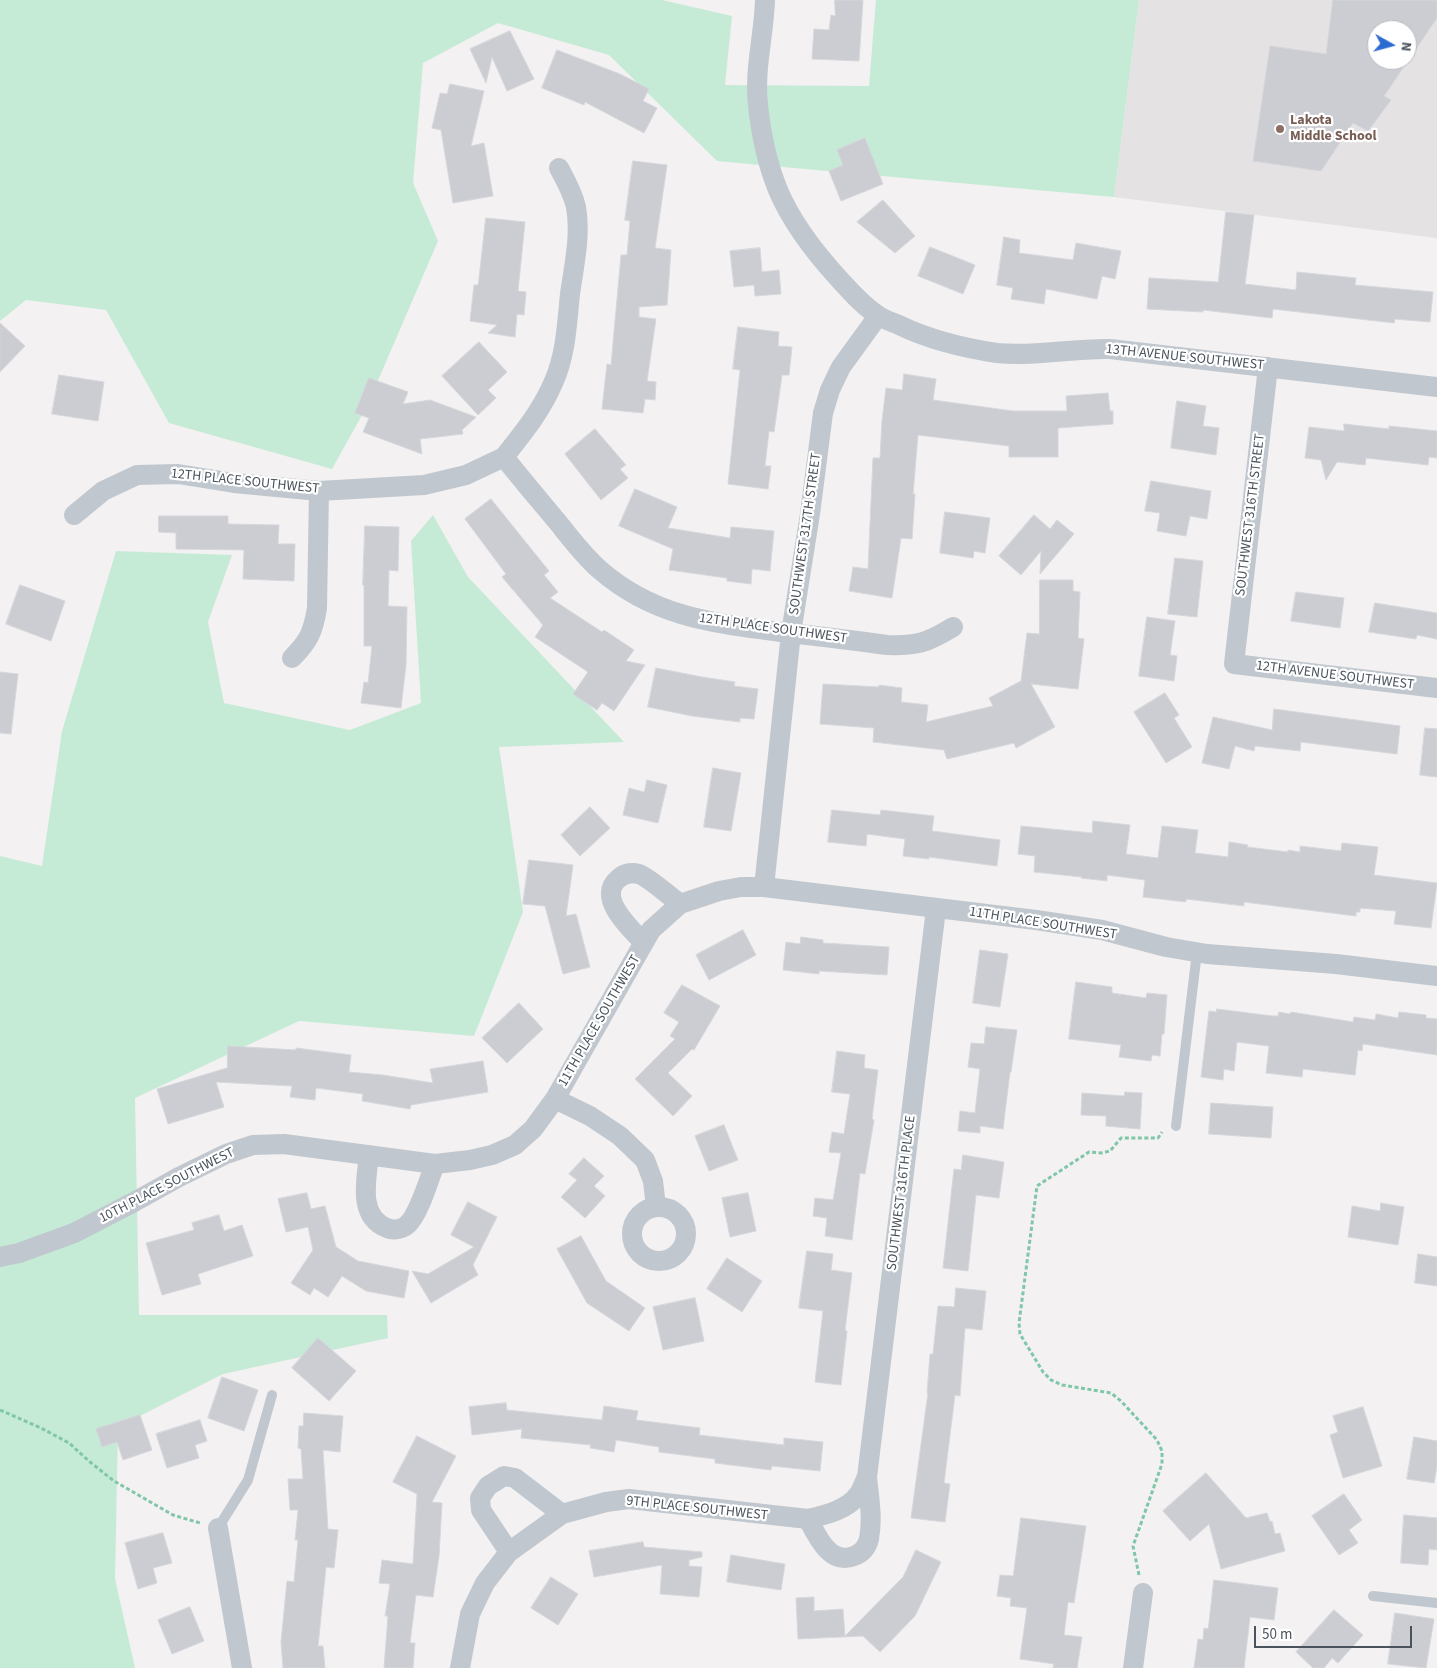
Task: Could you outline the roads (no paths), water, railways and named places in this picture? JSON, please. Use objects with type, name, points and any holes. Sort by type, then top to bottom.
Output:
[{"type":"street","name":"13TH AVENUE SOUTHWEST","points":[[765,0],[759,56],[758,104],[765,150],[778,191],[798,227],[820,258],[878,316],[918,334],[944,343],[999,353],[1051,353],[1096,348],[1110,349],[1437,387]]},
{"type":"street","points":[[504,457],[526,430],[545,402],[563,354],[578,234],[576,208],[570,187],[559,168]]},
{"type":"street","name":"SOUTHWEST 317TH STREET","points":[[764,887],[791,633],[810,514],[823,413],[830,390],[841,367],[878,316]]},
{"type":"street","name":"SOUTHWEST 316TH STREET","points":[[1234,664],[1268,367]]},
{"type":"street","name":"12TH PLACE SOUTHWEST","points":[[74,516],[103,491],[137,475],[178,474],[320,491],[424,486],[466,475],[504,457],[575,544],[599,569],[620,586],[668,611],[732,626],[886,645],[909,646],[926,642],[952,627]]},
{"type":"street","points":[[292,658],[306,644],[314,627],[318,608],[320,491]]},
{"type":"street","name":"12TH AVENUE SOUTHWEST","points":[[1234,664],[1437,688]]},
{"type":"street","name":"11TH PLACE SOUTHWEST","points":[[644,942],[615,910],[611,898],[614,881],[628,873],[640,874],[680,904]]},
{"type":"street","name":"11TH PLACE SOUTHWEST","points":[[555,1099],[651,930],[680,904],[719,891],[741,887],[764,887],[1036,920],[1093,929],[1166,947],[1197,952],[1336,964],[1437,976]]},
{"type":"street","name":"SOUTHWEST 316TH PLACE","points":[[867,1476],[936,909]]},
{"type":"street","points":[[555,1099],[590,1116],[620,1136],[645,1160],[653,1181],[656,1207]]},
{"type":"street","name":"10TH PLACE SOUTHWEST","points":[[0,1257],[19,1253],[74,1233],[187,1173],[226,1154],[253,1145],[284,1144],[435,1164],[470,1160],[492,1155],[515,1145],[533,1129],[555,1099]]},
{"type":"street","points":[[368,1156],[365,1194],[371,1217],[389,1229],[399,1230],[415,1216],[435,1164]]},
{"type":"street","points":[[509,1552],[481,1510],[480,1498],[488,1486],[504,1476],[515,1478],[562,1514]]},
{"type":"street","points":[[808,1519],[822,1545],[832,1554],[843,1559],[861,1553],[867,1545],[871,1522],[867,1476]]},
{"type":"street","name":"9TH PLACE SOUTHWEST","points":[[460,1668],[470,1614],[485,1583],[509,1552],[562,1514],[606,1502],[629,1499],[808,1519],[829,1514],[845,1506],[858,1495],[867,1476]]},
{"type":"street","points":[[218,1528],[242,1668]]},
{"type":"street","points":[[1133,1668],[1143,1593]]},
{"type":"lane","points":[[1176,1126],[1197,952]]},
{"type":"lane","points":[[218,1528],[248,1480],[272,1395]]},
{"type":"lane","points":[[1373,1596],[1437,1603]]},
{"type":"place","name":"Lakota Middle School","points":[[1280,129]]}]
